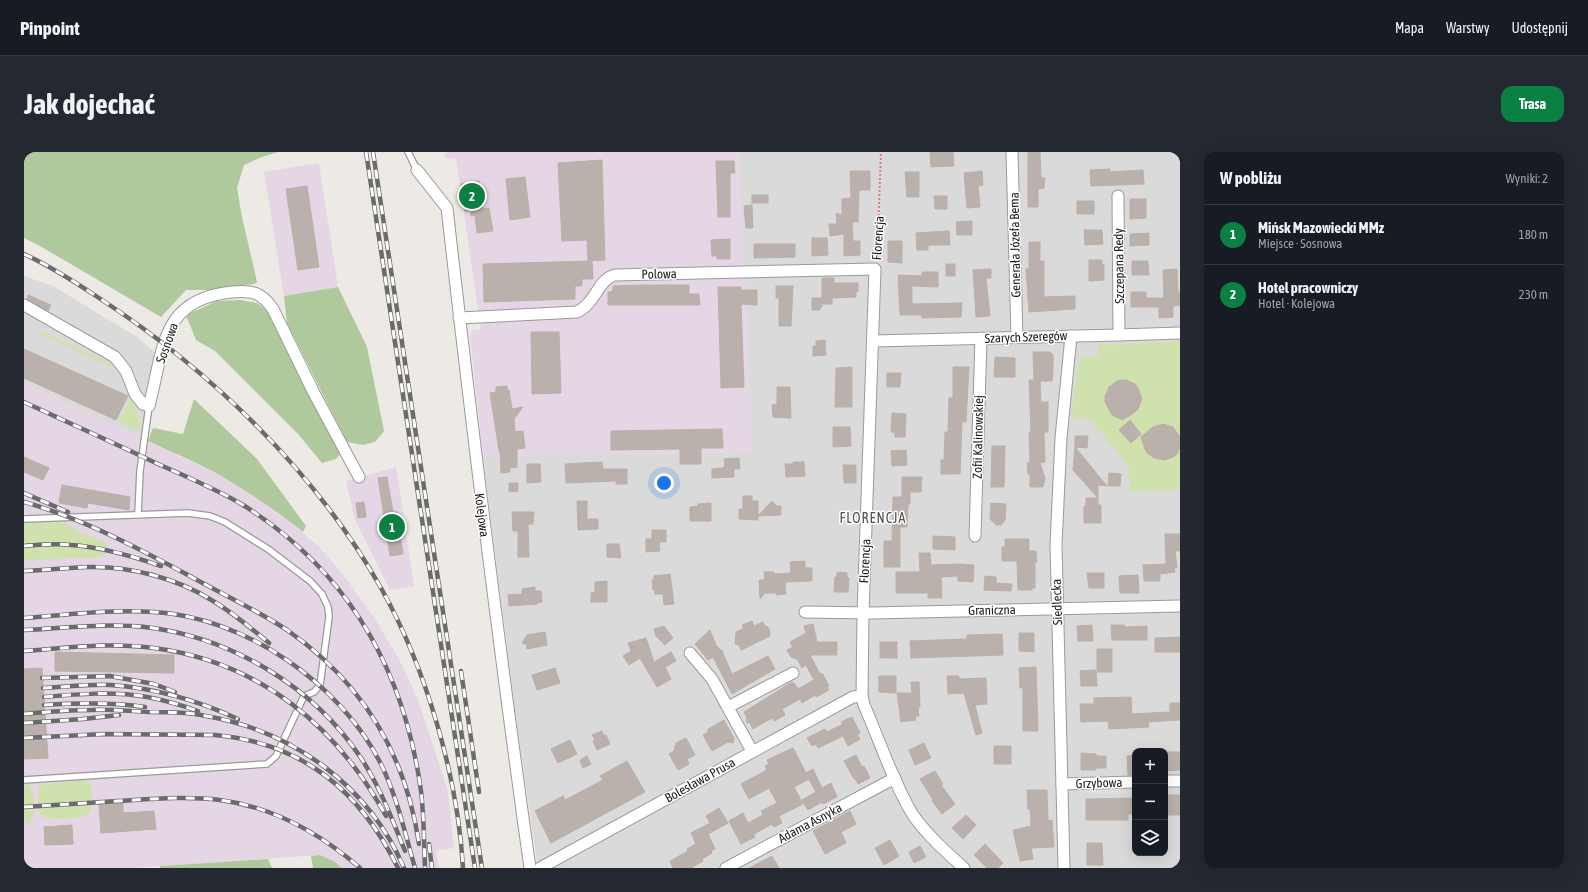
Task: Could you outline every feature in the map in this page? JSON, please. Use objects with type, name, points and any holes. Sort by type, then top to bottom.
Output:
[{"type":"street","name":"Generała Józefa Bema","points":[[1012,152],[1017,337]]},
{"type":"street","name":"Kolejowa","points":[[417,170],[447,208],[485,535],[530,868]]},
{"type":"street","name":"Szczepana Redy","points":[[1118,196],[1119,336]]},
{"type":"street","name":"Polowa","points":[[459,318],[577,312],[590,303],[607,278],[615,274],[875,269]]},
{"type":"street","name":"Florencja","points":[[875,269],[863,613],[862,696],[895,778],[910,809],[922,826],[943,849],[964,868]]},
{"type":"street","name":"Sosnowa","points":[[148,406],[167,337],[175,319],[180,313],[195,301],[215,294],[239,291],[256,292],[267,300],[273,309],[314,393],[359,477]]},
{"type":"street","points":[[24,306],[115,357],[126,371],[135,394],[143,404],[148,406]]},
{"type":"street","name":"Szarych Szeregów","points":[[873,341],[1119,336],[1180,333]]},
{"type":"street","name":"Siedlecka","points":[[1064,868],[1056,512],[1061,438],[1071,336]]},
{"type":"street","name":"Zofii Kalinowskiej","points":[[975,536],[981,338]]},
{"type":"street","name":"Graniczna","points":[[805,612],[863,613],[1180,606]]},
{"type":"street","points":[[690,653],[712,678],[752,751]]},
{"type":"street","points":[[728,707],[793,673]]},
{"type":"street","name":"Bolesława Prusa","points":[[540,868],[853,697],[862,696]]},
{"type":"street","name":"Adama Asnyka","points":[[726,868],[895,778]]},
{"type":"street","points":[[1168,781],[1180,781]]},
{"type":"street","name":"Grzybowa","points":[[1062,784],[1132,782]]},
{"type":"lane","points":[[408,152],[417,170]]},
{"type":"lane","points":[[138,514],[140,470],[148,406]]},
{"type":"lane","points":[[24,519],[57,519],[83,516],[127,516],[138,514],[188,513],[210,516],[225,522],[268,549],[310,581],[325,600],[329,617],[320,685],[314,692],[304,696],[276,756],[267,764],[24,780]]},
{"type":"path","name":"Florencja","points":[[875,269],[877,263],[879,232],[881,152]]},
{"type":"shaded area","points":[[445,152],[738,152],[752,452],[483,456],[470,335],[473,330],[481,329],[456,159],[445,158]]},
{"type":"shaded area","points":[[738,152],[1180,152],[1180,868],[538,868],[517,726],[483,456],[752,452]]},
{"type":"shaded area","points":[[319,163],[338,287],[284,296],[264,172]]},
{"type":"shaded area","points":[[24,276],[53,286],[137,337],[157,354],[141,438],[24,383]]},
{"type":"shaded area","points":[[24,383],[233,482],[288,520],[318,546],[332,561],[375,619],[400,661],[418,700],[448,791],[454,848],[436,851],[439,868],[341,868],[337,863],[320,855],[130,868],[24,868]]},
{"type":"shaded area","points":[[396,467],[414,586],[390,590],[355,520],[346,481]]},
{"type":"shaded area","points":[[1132,786],[1132,793],[1084,794],[1084,788]]},
{"type":"green space","points":[[24,152],[278,152],[244,165],[237,188],[257,282],[254,284],[210,290],[186,290],[161,317],[24,238]]},
{"type":"green space","points":[[338,287],[367,347],[384,431],[375,442],[363,445],[347,442],[287,323],[284,296]]},
{"type":"green space","points":[[240,300],[257,303],[271,313],[341,453],[336,459],[322,463],[298,434],[215,351],[196,340],[186,315],[217,301]]},
{"type":"green space","points":[[41,331],[115,365],[114,368],[40,334]]},
{"type":"green space","points":[[1180,341],[1180,489],[1130,492],[1128,466],[1092,422],[1081,418],[1074,419],[1071,414],[1079,361],[1081,358],[1098,357],[1098,345]]},
{"type":"green space","points":[[131,397],[141,425],[135,430],[119,422]]},
{"type":"green space","points":[[194,399],[257,459],[306,526],[303,532],[269,506],[223,477],[191,460],[148,441],[153,428],[183,434]]},
{"type":"green space","points":[[64,522],[77,531],[103,541],[107,545],[106,552],[101,557],[24,561],[24,523]]},
{"type":"green space","points":[[84,780],[88,782],[92,790],[92,807],[89,814],[75,818],[50,819],[43,817],[39,813],[38,786]]},
{"type":"green space","points":[[28,784],[33,796],[34,814],[31,822],[26,824],[24,815],[24,785]]},
{"type":"green space","points":[[320,855],[337,863],[341,868],[313,868],[311,856]]},
{"type":"green space","points":[[268,859],[272,868],[160,868],[160,866]]},
{"type":"building","points":[[930,152],[953,152],[954,166],[931,167]]},
{"type":"building","points":[[1028,152],[1040,152],[1041,178],[1045,178],[1044,188],[1038,189],[1038,207],[1028,207]]},
{"type":"building","points":[[602,160],[605,260],[588,261],[587,240],[562,241],[558,163]]},
{"type":"building","points":[[716,161],[734,161],[735,173],[730,173],[730,217],[718,217]]},
{"type":"building","points":[[1110,169],[1110,172],[1143,170],[1144,184],[1091,186],[1090,170]]},
{"type":"building","points":[[850,171],[870,171],[870,190],[859,190],[858,222],[852,222],[853,241],[860,241],[860,255],[844,256],[844,234],[830,236],[829,224],[837,224],[836,213],[842,215],[842,199],[851,198]]},
{"type":"building","points":[[982,171],[983,185],[978,186],[980,207],[967,208],[964,173]]},
{"type":"building","points":[[905,172],[919,172],[919,197],[907,197]]},
{"type":"building","points":[[525,177],[530,217],[510,220],[506,179]]},
{"type":"building","points":[[479,181],[483,209],[489,208],[493,231],[477,233],[475,215],[471,216],[471,211],[465,211],[461,184]]},
{"type":"building","points":[[307,186],[319,267],[298,270],[286,189]]},
{"type":"building","points":[[752,195],[768,195],[768,203],[752,203]]},
{"type":"building","points":[[934,196],[947,196],[947,209],[935,209]]},
{"type":"building","points":[[1130,199],[1146,199],[1146,218],[1130,219]]},
{"type":"building","points":[[1077,201],[1094,201],[1094,214],[1077,214]]},
{"type":"building","points":[[752,205],[753,228],[746,228],[744,206]]},
{"type":"building","points":[[972,221],[972,235],[957,235],[956,222]]},
{"type":"building","points":[[1084,230],[1102,230],[1103,244],[1085,245]]},
{"type":"building","points":[[949,231],[950,245],[928,245],[928,250],[917,250],[916,233]]},
{"type":"building","points":[[1149,233],[1149,245],[1130,246],[1130,234]]},
{"type":"building","points":[[812,238],[827,238],[828,255],[812,256]]},
{"type":"building","points":[[730,239],[730,259],[717,259],[717,256],[712,256],[711,240]]},
{"type":"building","points":[[888,241],[902,241],[902,263],[888,262]]},
{"type":"building","points":[[1029,242],[1040,242],[1040,261],[1044,261],[1044,297],[1075,296],[1075,309],[1029,312],[1026,269],[1029,269]]},
{"type":"building","points":[[754,244],[795,244],[795,257],[754,258]]},
{"type":"building","points":[[1089,260],[1102,260],[1102,265],[1104,265],[1104,280],[1089,281]]},
{"type":"building","points":[[592,261],[593,279],[582,279],[582,286],[575,286],[575,299],[484,302],[483,264]]},
{"type":"building","points":[[1132,261],[1148,261],[1149,275],[1132,275]]},
{"type":"building","points":[[946,264],[955,264],[955,276],[946,276]]},
{"type":"building","points":[[991,269],[991,278],[986,278],[990,316],[976,317],[973,270]]},
{"type":"building","points":[[1177,269],[1180,305],[1173,306],[1173,317],[1159,318],[1159,307],[1131,307],[1131,292],[1146,292],[1146,298],[1164,298],[1163,270]]},
{"type":"building","points":[[922,272],[938,272],[938,287],[912,286],[912,304],[962,303],[961,317],[922,318],[922,315],[900,315],[898,275],[922,276]]},
{"type":"building","points":[[822,278],[834,278],[834,283],[858,283],[856,297],[832,298],[832,304],[822,304]]},
{"type":"building","points":[[689,285],[689,294],[699,294],[700,305],[608,305],[608,292],[613,291],[613,286]]},
{"type":"building","points":[[776,286],[793,286],[791,326],[779,326],[779,298],[776,298]]},
{"type":"building","points":[[718,287],[741,287],[741,290],[757,290],[757,305],[741,304],[744,387],[721,388]]},
{"type":"building","points":[[28,295],[51,305],[48,311],[27,299]]},
{"type":"building","points":[[812,298],[821,298],[822,307],[820,307],[820,310],[812,310]]},
{"type":"building","points":[[531,332],[559,332],[561,393],[532,394]]},
{"type":"building","points":[[825,340],[826,355],[813,356],[813,346],[816,346],[816,341]]},
{"type":"building","points":[[24,349],[128,396],[116,420],[24,378]]},
{"type":"building","points":[[1033,352],[1050,352],[1053,355],[1052,381],[1040,381],[1041,402],[1048,402],[1048,432],[1044,432],[1045,462],[1040,463],[1045,478],[1043,487],[1030,487],[1030,474],[1028,474],[1027,463],[1030,463],[1029,432],[1031,432],[1029,380],[1034,380]]},
{"type":"building","points":[[995,357],[1015,358],[1015,377],[994,377]]},
{"type":"building","points":[[852,367],[852,407],[835,407],[836,368]]},
{"type":"building","points":[[953,367],[969,367],[966,422],[962,422],[960,474],[941,474],[941,460],[944,460],[945,432],[948,432],[949,398],[953,398]]},
{"type":"building","points":[[887,373],[901,373],[900,387],[887,387]]},
{"type":"building","points":[[1121,380],[1126,380],[1135,384],[1142,399],[1138,409],[1122,420],[1112,415],[1105,402],[1105,396],[1109,387]]},
{"type":"building","points":[[507,386],[512,409],[523,407],[514,419],[515,432],[523,431],[525,448],[517,449],[517,467],[510,468],[510,472],[501,473],[500,451],[490,393],[496,392],[496,387]]},
{"type":"building","points":[[777,387],[790,387],[791,418],[773,417],[772,405],[777,404]]},
{"type":"building","points":[[892,413],[906,414],[905,437],[895,437],[895,432],[891,432]]},
{"type":"building","points":[[1130,420],[1141,434],[1131,443],[1119,430]]},
{"type":"building","points":[[1163,424],[1173,427],[1180,437],[1180,447],[1177,454],[1164,460],[1154,458],[1146,452],[1141,437],[1153,427]]},
{"type":"building","points":[[833,427],[850,427],[851,446],[833,447]]},
{"type":"building","points":[[722,429],[723,448],[701,448],[701,464],[680,464],[680,449],[611,450],[611,431]]},
{"type":"building","points":[[1075,436],[1088,436],[1087,448],[1075,447]]},
{"type":"building","points":[[992,446],[1005,446],[1004,487],[991,487]]},
{"type":"building","points":[[1075,447],[1107,486],[1098,485],[1098,498],[1073,470]]},
{"type":"building","points":[[906,450],[907,465],[892,466],[891,451]]},
{"type":"building","points":[[24,457],[49,468],[43,480],[24,472]]},
{"type":"building","points":[[739,458],[740,469],[734,469],[734,477],[712,478],[712,469],[725,467],[724,459]]},
{"type":"building","points":[[602,462],[603,469],[627,469],[627,484],[616,484],[616,481],[566,483],[565,464]]},
{"type":"building","points":[[793,462],[804,462],[805,476],[786,477],[785,464],[793,464]]},
{"type":"building","points":[[527,464],[540,464],[541,482],[527,483]]},
{"type":"building","points":[[843,465],[856,465],[856,483],[844,483]]},
{"type":"building","points":[[1109,473],[1121,474],[1120,486],[1108,486]]},
{"type":"building","points":[[387,477],[393,512],[397,512],[403,554],[390,556],[378,478]]},
{"type":"building","points":[[902,477],[922,477],[921,492],[910,492],[907,527],[900,527],[900,567],[884,567],[884,541],[892,541],[893,497],[902,497]]},
{"type":"building","points":[[509,483],[518,483],[518,491],[509,492]]},
{"type":"building","points":[[62,485],[130,497],[129,510],[88,503],[87,508],[59,503]]},
{"type":"building","points":[[743,496],[752,496],[752,501],[758,501],[758,520],[739,519],[739,509],[743,509]]},
{"type":"building","points":[[1086,498],[1098,498],[1098,505],[1101,505],[1101,523],[1084,523],[1084,506],[1086,506]]},
{"type":"building","points":[[577,501],[587,501],[587,519],[598,519],[598,529],[578,530]]},
{"type":"building","points":[[772,501],[777,506],[781,506],[781,515],[758,516]]},
{"type":"building","points":[[364,502],[366,517],[358,518],[356,503]]},
{"type":"building","points":[[711,503],[711,521],[690,521],[690,507],[698,506],[698,504]]},
{"type":"building","points":[[991,503],[1006,504],[1005,520],[1001,525],[996,525],[990,519]]},
{"type":"building","points":[[512,512],[534,512],[533,524],[528,524],[529,557],[518,557],[518,531],[513,531]]},
{"type":"building","points":[[652,530],[666,530],[666,542],[659,542],[660,551],[646,552],[646,539],[652,539]]},
{"type":"building","points":[[1165,534],[1180,534],[1180,551],[1175,551],[1177,568],[1174,568],[1175,572],[1160,574],[1160,581],[1144,581],[1143,565],[1166,564]]},
{"type":"building","points":[[933,536],[955,537],[955,550],[933,549]]},
{"type":"building","points":[[1005,539],[1029,539],[1029,551],[1036,551],[1037,562],[1035,562],[1035,588],[1032,588],[1032,590],[1018,590],[1017,561],[1002,561],[1002,547],[1005,547]]},
{"type":"building","points":[[607,544],[619,544],[621,558],[607,557]]},
{"type":"building","points":[[919,553],[930,553],[931,565],[974,565],[973,582],[958,581],[958,576],[941,577],[942,598],[928,598],[928,593],[896,593],[896,572],[920,572]]},
{"type":"building","points":[[805,561],[805,568],[812,568],[812,581],[785,582],[786,594],[776,595],[776,593],[765,593],[760,599],[759,580],[765,580],[764,572],[774,572],[774,574],[791,573],[790,562]]},
{"type":"building","points":[[837,572],[847,573],[847,578],[849,578],[848,592],[834,592],[835,577],[837,577]]},
{"type":"building","points":[[1087,573],[1104,573],[1104,588],[1089,588]]},
{"type":"building","points":[[670,574],[674,604],[664,605],[663,594],[655,594],[652,580],[654,580],[654,576]]},
{"type":"building","points":[[1138,575],[1139,593],[1120,593],[1119,576]]},
{"type":"building","points":[[985,576],[996,577],[996,583],[1012,584],[1011,591],[984,590]]},
{"type":"building","points":[[607,581],[607,602],[591,602],[591,593],[595,592],[595,582]]},
{"type":"building","points":[[535,587],[535,591],[541,591],[542,602],[537,604],[509,606],[508,595],[522,594],[522,589]]},
{"type":"building","points":[[752,621],[754,626],[763,622],[765,626],[768,627],[770,636],[741,650],[739,645],[735,644],[736,632],[744,628],[742,625]]},
{"type":"building","points":[[813,624],[817,642],[837,642],[837,655],[810,655],[820,674],[822,673],[829,686],[827,687],[829,690],[816,697],[815,695],[802,703],[800,699],[782,709],[785,715],[774,721],[772,718],[753,729],[750,723],[746,722],[747,718],[744,712],[792,682],[798,689],[814,680],[806,665],[802,668],[797,659],[791,657],[787,650],[793,647],[790,642],[806,633],[804,626]]},
{"type":"building","points":[[1092,625],[1093,641],[1078,641],[1077,626]]},
{"type":"building","points":[[1111,625],[1124,625],[1125,627],[1147,626],[1147,640],[1112,640]]},
{"type":"building","points":[[664,626],[673,638],[665,645],[656,636],[654,629]]},
{"type":"building","points":[[710,630],[716,645],[722,651],[732,674],[768,656],[775,669],[732,694],[713,657],[708,660],[695,644]]},
{"type":"building","points":[[545,632],[547,645],[527,649],[527,645],[522,643],[527,635]]},
{"type":"building","points":[[1019,633],[1034,633],[1034,652],[1019,651]]},
{"type":"building","points":[[1002,634],[1003,655],[911,658],[910,641],[967,639],[967,635]]},
{"type":"building","points":[[1180,637],[1180,652],[1155,652],[1155,638]]},
{"type":"building","points":[[646,638],[654,662],[671,652],[676,661],[665,667],[671,679],[657,687],[640,658],[629,665],[623,656],[631,651],[628,643]]},
{"type":"building","points":[[880,642],[897,642],[897,658],[880,658]]},
{"type":"building","points":[[1097,649],[1112,649],[1112,672],[1097,672]]},
{"type":"building","points":[[55,652],[174,655],[174,673],[55,671]]},
{"type":"building","points":[[1036,667],[1038,731],[1023,731],[1023,688],[1020,688],[1019,668]]},
{"type":"building","points":[[42,668],[48,758],[24,759],[24,669]]},
{"type":"building","points":[[555,668],[560,683],[537,690],[532,675]]},
{"type":"building","points":[[1096,670],[1097,686],[1081,686],[1080,671]]},
{"type":"building","points":[[879,676],[896,676],[896,693],[879,692]]},
{"type":"building","points":[[947,676],[959,676],[959,679],[986,678],[987,704],[975,705],[982,733],[976,735],[964,693],[948,694]]},
{"type":"building","points":[[911,682],[919,682],[919,716],[915,716],[916,720],[901,722],[897,693],[912,693]]},
{"type":"building","points":[[1131,697],[1132,714],[1170,712],[1170,703],[1180,703],[1180,720],[1148,722],[1149,727],[1109,729],[1108,721],[1081,722],[1080,704],[1094,704],[1094,698]]},
{"type":"building","points":[[852,717],[860,733],[857,734],[860,739],[848,746],[843,736],[818,748],[816,744],[812,746],[807,738],[825,729],[827,732],[843,724],[841,722]]},
{"type":"building","points":[[724,720],[734,738],[733,743],[728,742],[712,751],[703,735],[708,732],[708,729]]},
{"type":"building","points":[[602,731],[604,736],[606,735],[610,744],[597,750],[593,741],[595,740],[592,735]]},
{"type":"building","points":[[686,738],[695,755],[687,759],[689,764],[678,770],[669,754],[674,751],[676,743]]},
{"type":"building","points":[[570,740],[577,754],[558,763],[551,749]]},
{"type":"building","points":[[924,743],[931,758],[915,765],[909,750]]},
{"type":"building","points":[[994,746],[1011,746],[1011,764],[994,764]]},
{"type":"building","points":[[793,748],[806,773],[813,769],[822,788],[831,783],[837,797],[823,804],[822,802],[808,810],[802,800],[816,792],[809,779],[794,787],[803,804],[779,816],[782,823],[774,827],[772,824],[754,834],[755,837],[741,844],[729,821],[743,813],[748,823],[763,815],[761,811],[777,803],[769,788],[749,799],[741,784],[767,770],[765,766],[769,764],[767,760]]},
{"type":"building","points":[[1168,752],[1180,752],[1180,770],[1168,771]]},
{"type":"building","points":[[1081,753],[1106,756],[1106,768],[1081,770]]},
{"type":"building","points":[[856,755],[870,778],[858,784],[844,761]]},
{"type":"building","points":[[1132,755],[1132,775],[1128,775],[1127,756]]},
{"type":"building","points":[[587,756],[591,764],[583,768],[580,760]]},
{"type":"building","points":[[627,761],[645,792],[551,843],[535,811],[563,796],[565,800],[603,780],[600,776]]},
{"type":"building","points":[[935,771],[943,784],[941,785],[955,804],[942,814],[932,801],[933,800],[920,779]]},
{"type":"building","points":[[1027,790],[1047,790],[1048,821],[1052,820],[1054,847],[1031,848],[1033,859],[1020,861],[1013,830],[1031,826]]},
{"type":"building","points":[[1168,795],[1180,795],[1180,815],[1168,815]]},
{"type":"building","points":[[1132,798],[1132,814],[1128,814],[1128,820],[1086,820],[1086,799]]},
{"type":"building","points":[[123,803],[123,813],[154,811],[156,829],[101,833],[99,804]]},
{"type":"building","points":[[719,808],[728,823],[708,834],[715,849],[711,851],[712,853],[702,859],[703,861],[691,868],[673,868],[670,861],[688,851],[687,849],[696,844],[691,833],[710,823],[706,816]]},
{"type":"building","points":[[850,811],[856,824],[841,832],[846,843],[825,854],[813,831]]},
{"type":"building","points":[[966,815],[976,825],[963,839],[952,828]]},
{"type":"building","points":[[72,825],[73,844],[45,845],[44,827]]},
{"type":"building","points":[[890,840],[899,856],[884,865],[875,848]]},
{"type":"building","points":[[1087,843],[1102,843],[1103,865],[1087,865]]},
{"type":"building","points":[[985,844],[1003,863],[998,868],[987,868],[974,855]]},
{"type":"building","points":[[920,846],[926,857],[914,863],[909,852]]},
{"type":"building","points":[[772,856],[779,868],[749,868]]},
{"type":"railway","points":[[366,152],[475,868]]},
{"type":"railway","points":[[373,152],[482,868]]},
{"type":"railway","points":[[24,254],[72,280],[140,326],[181,357],[220,391],[257,426],[292,464],[325,504],[355,545],[381,588],[397,619],[425,688],[447,761],[460,833],[463,868]]},
{"type":"railway","points":[[24,402],[201,483],[243,505],[280,531],[313,560],[341,592],[365,627],[385,664],[401,704],[413,746],[421,791],[425,868]]},
{"type":"railway","points":[[24,493],[68,512]]},
{"type":"railway","points":[[24,502],[87,524],[147,553],[262,615],[287,630],[314,650],[358,697],[376,723],[391,751],[403,780],[413,811],[419,844]]},
{"type":"railway","points":[[24,546],[47,544],[83,546],[128,555],[161,566]]},
{"type":"railway","points":[[24,571],[104,567],[137,571],[153,575],[184,586],[213,601],[249,626],[269,643]]},
{"type":"railway","points":[[24,618],[122,611],[154,612],[188,617],[222,627],[255,641],[287,660],[316,682],[341,707],[363,735],[381,764],[392,789],[415,868]]},
{"type":"railway","points":[[24,630],[100,626],[145,627],[177,633],[208,642],[238,654],[267,669],[294,688],[319,709],[341,732],[361,758],[385,803],[405,851]]},
{"type":"railway","points":[[24,651],[89,646],[138,646],[192,656],[228,667],[260,683],[291,703],[318,727],[343,753],[366,783],[386,816]]},
{"type":"railway","points":[[461,671],[479,792]]},
{"type":"railway","points":[[42,678],[110,676],[154,684],[175,692]]},
{"type":"railway","points":[[43,688],[111,685],[144,689],[192,701],[238,719]]},
{"type":"railway","points":[[44,697],[96,694],[134,695],[166,701],[198,711]]},
{"type":"railway","points":[[44,705],[94,703],[145,707]]},
{"type":"railway","points":[[24,714],[98,710],[185,713],[238,723],[269,735],[298,749],[324,767],[349,788],[371,812],[389,839],[404,868]]},
{"type":"railway","points":[[24,723],[119,715]]},
{"type":"railway","points":[[24,738],[104,734],[215,735],[247,740],[275,748],[302,760],[347,794],[366,816],[383,841],[398,868]]},
{"type":"railway","points":[[24,807],[144,799],[182,798],[220,800],[259,809],[295,824],[313,833],[360,868]]},
{"type":"railway","points":[[429,844],[432,868]]},
{"type":"place","name":"Hotel pracowniczy","points":[[472,196]]},
{"type":"place","name":"Mińsk Mazowiecki MMz","points":[[392,527]]},
{"type":"district","name":"FLORENCJA","points":[[873,518]]}]
